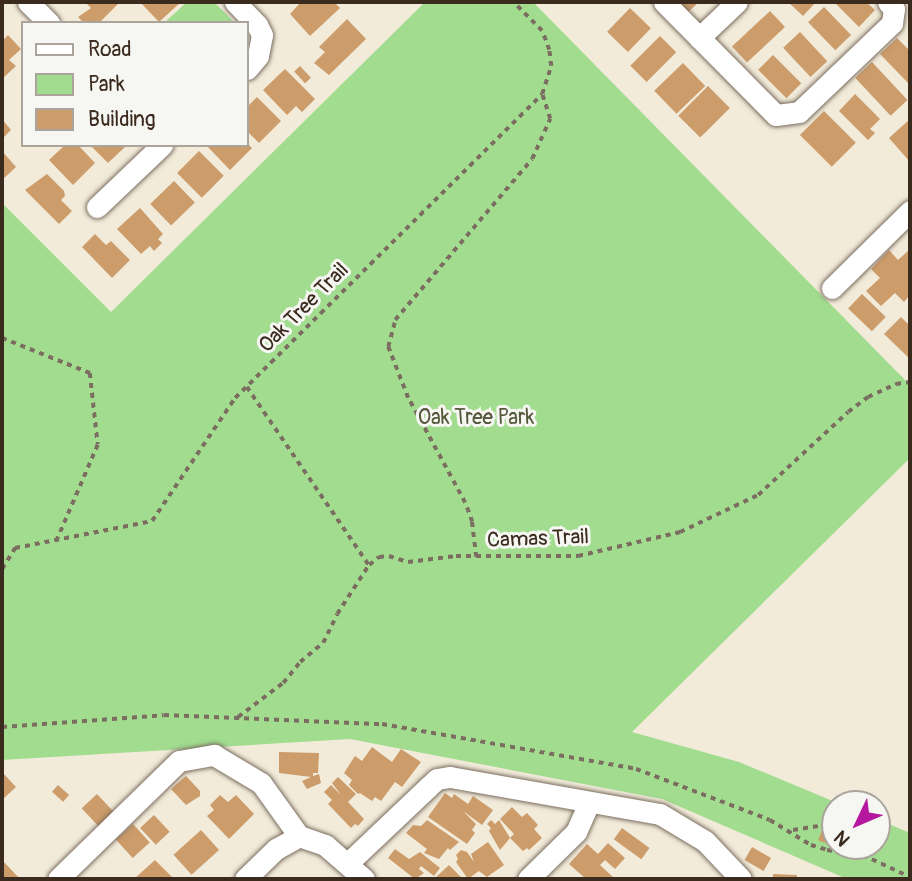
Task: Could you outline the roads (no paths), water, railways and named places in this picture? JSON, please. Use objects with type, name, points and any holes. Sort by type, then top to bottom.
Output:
[{"type":"street","points":[[28,2],[47,21]]},
{"type":"street","points":[[235,2],[257,25],[262,46],[256,61],[248,68]]},
{"type":"street","points":[[664,2],[776,115],[799,112],[892,23],[894,9],[888,2]]},
{"type":"street","points":[[699,38],[737,2]]},
{"type":"street","points":[[97,207],[160,147]]},
{"type":"street","points":[[832,288],[910,211]]},
{"type":"street","points":[[58,879],[179,761],[214,755],[261,783],[299,836],[325,845],[363,879]]},
{"type":"street","points":[[348,863],[437,779],[450,777],[589,803],[642,809],[683,825],[705,841],[741,879]]},
{"type":"street","points":[[528,879],[576,832],[589,803]]},
{"type":"street","points":[[245,879],[276,849],[299,836]]},
{"type":"park label","name":"Oak Tree Park","points":[[476,418]]}]
